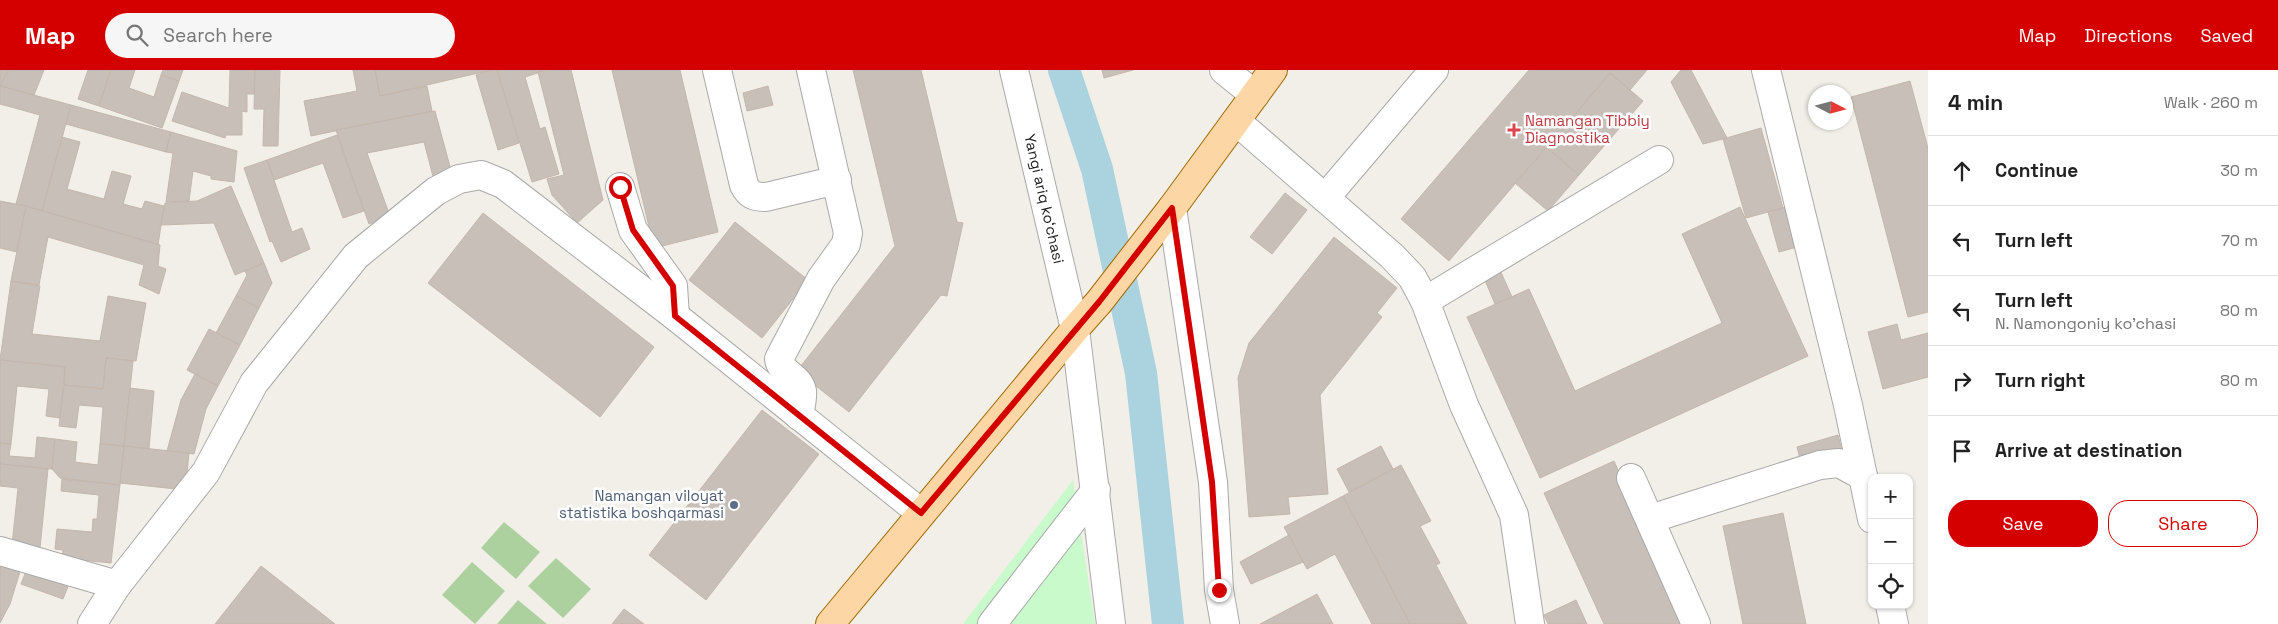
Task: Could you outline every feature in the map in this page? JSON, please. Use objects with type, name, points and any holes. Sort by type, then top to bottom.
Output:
[{"type":"main road","points":[[830,624],[1099,302],[1172,208],[1274,70]]},
{"type":"street","points":[[717,70],[744,185],[748,193],[756,197],[766,197],[837,180]]},
{"type":"street","points":[[799,416],[802,392],[800,384],[780,366],[779,358],[822,279],[846,244],[847,222],[811,70]]},
{"type":"street","name":"Yangi ariq ko‘chasi","points":[[1014,70],[1075,329],[1111,624]]},
{"type":"street","points":[[1224,70],[1255,95]]},
{"type":"street","points":[[1324,198],[1434,70]]},
{"type":"street","points":[[1766,70],[1848,405],[1868,500]]},
{"type":"street","points":[[1236,121],[1392,256],[1412,277],[1424,301],[1464,404],[1514,515],[1530,624]]},
{"type":"street","points":[[1424,301],[1659,160]]},
{"type":"street","points":[[92,624],[117,585],[206,472],[254,383],[356,256],[436,190],[459,179],[481,175],[503,184],[675,316],[921,513]]},
{"type":"street","points":[[620,187],[633,230],[673,286],[675,316]]},
{"type":"street","points":[[1172,208],[1212,482],[1219,590],[1225,624]]},
{"type":"street","points":[[1650,519],[1820,465],[1839,463],[1863,476]]},
{"type":"street","points":[[1631,478],[1696,624]]},
{"type":"street","points":[[992,624],[1096,490]]},
{"type":"street","points":[[0,551],[117,585]]},
{"type":"street","points":[[1891,609],[1894,624]]},
{"type":"green space","points":[[1073,480],[1095,624],[963,624]]},
{"type":"green space","points":[[504,522],[540,552],[516,579],[481,548]]},
{"type":"green space","points":[[556,558],[591,589],[563,618],[528,586]]},
{"type":"green space","points":[[472,562],[505,591],[475,624],[442,595]]},
{"type":"green space","points":[[518,600],[547,624],[497,624]]},
{"type":"building","points":[[0,70],[8,70],[1,86],[0,86]]},
{"type":"building","points":[[8,70],[44,70],[34,95],[1,86]]},
{"type":"building","points":[[88,70],[111,70],[99,106],[78,99]]},
{"type":"building","points":[[111,70],[135,70],[129,88],[154,97],[161,75],[179,81],[162,128],[99,106]]},
{"type":"building","points":[[163,70],[183,70],[179,81],[161,75]]},
{"type":"building","points":[[230,70],[255,70],[254,94],[247,94],[247,112],[242,111],[242,135],[226,135],[225,138],[172,121],[182,92],[229,108]]},
{"type":"building","points":[[255,70],[280,70],[278,146],[263,146],[264,109],[254,109]]},
{"type":"building","points":[[353,70],[375,70],[380,96],[427,86],[432,111],[311,136],[304,101],[357,91]]},
{"type":"building","points":[[375,70],[491,70],[380,96]]},
{"type":"building","points":[[497,70],[519,143],[498,150],[476,75]]},
{"type":"building","points":[[497,70],[547,70],[525,77],[540,129],[545,127],[559,174],[532,182]]},
{"type":"building","points":[[571,70],[603,200],[577,223],[552,195],[547,179],[564,175],[538,72]]},
{"type":"building","points":[[612,70],[680,70],[718,232],[654,248]]},
{"type":"building","points":[[853,70],[921,70],[957,222],[963,223],[947,296],[941,295],[849,412],[797,371],[895,246]]},
{"type":"building","points":[[1102,70],[1133,70],[1104,78]]},
{"type":"building","points":[[1529,70],[1647,70],[1630,90],[1610,73],[1449,261],[1401,219]]},
{"type":"building","points":[[1681,70],[1691,70],[1727,138],[1703,144],[1671,82]]},
{"type":"building","points":[[1610,73],[1643,101],[1579,175],[1547,148]]},
{"type":"building","points":[[1910,81],[1928,148],[1928,312],[1908,317],[1853,105],[1853,96]]},
{"type":"building","points":[[0,86],[71,105],[42,211],[16,204],[40,115],[0,104]]},
{"type":"building","points":[[768,86],[773,105],[747,111],[743,93]]},
{"type":"building","points":[[71,105],[171,132],[166,152],[66,124]]},
{"type":"building","points":[[435,111],[452,174],[434,180],[424,142],[367,153],[390,216],[369,224],[336,130]]},
{"type":"building","points":[[1761,128],[1783,208],[1746,218],[1723,139]]},
{"type":"building","points":[[171,132],[237,151],[234,182],[211,179],[211,176],[193,171],[189,201],[166,202],[173,153],[166,152]]},
{"type":"building","points":[[337,135],[364,211],[343,218],[323,163],[274,180],[267,160]]},
{"type":"building","points":[[62,137],[80,142],[67,189],[104,199],[112,171],[131,176],[123,204],[142,209],[145,201],[164,206],[158,245],[42,211]]},
{"type":"building","points":[[1547,148],[1579,175],[1548,211],[1515,183]]},
{"type":"building","points":[[267,160],[292,232],[302,228],[310,249],[281,262],[272,241],[270,242],[244,168]]},
{"type":"building","points":[[231,186],[264,263],[235,275],[214,223],[161,225],[165,203],[197,201]]},
{"type":"building","points":[[1285,193],[1307,210],[1272,254],[1250,237]]},
{"type":"building","points":[[0,201],[26,206],[17,252],[0,248]]},
{"type":"building","points":[[26,206],[160,245],[158,266],[166,269],[159,294],[139,285],[144,265],[48,237],[39,285],[11,281]]},
{"type":"building","points":[[1790,206],[1801,246],[1779,252],[1768,212]]},
{"type":"building","points":[[1740,207],[1808,356],[1540,478],[1467,317],[1529,289],[1575,391],[1722,323],[1682,234]]},
{"type":"building","points":[[483,213],[654,347],[600,417],[428,283]]},
{"type":"building","points":[[735,222],[808,280],[762,338],[689,280]]},
{"type":"building","points":[[1334,237],[1397,288],[1377,313],[1382,317],[1320,395],[1328,494],[1288,497],[1290,514],[1249,517],[1238,378],[1249,343]]},
{"type":"building","points":[[264,263],[272,283],[259,308],[236,296],[247,275],[245,271]]},
{"type":"building","points":[[1500,270],[1512,297],[1495,304],[1484,278]]},
{"type":"building","points":[[11,281],[40,286],[32,334],[100,341],[108,296],[146,303],[136,361],[106,358],[103,389],[64,385],[65,367],[0,360]]},
{"type":"building","points":[[236,296],[259,308],[240,345],[216,333]]},
{"type":"building","points":[[1897,324],[1901,340],[1928,333],[1928,377],[1883,389],[1868,332]]},
{"type":"building","points":[[209,329],[240,345],[218,386],[187,370]]},
{"type":"building","points":[[106,358],[133,361],[124,446],[100,444],[103,407],[79,405],[76,428],[59,426],[64,385],[103,389]]},
{"type":"building","points":[[0,360],[65,367],[60,418],[46,416],[49,389],[17,386],[11,444],[0,443]]},
{"type":"building","points":[[195,374],[218,386],[206,409],[194,454],[167,451],[181,400]]},
{"type":"building","points":[[130,388],[154,391],[149,449],[124,446]]},
{"type":"building","name":"Namangan viloyat statistika boshqarmasi","points":[[762,410],[819,454],[706,600],[649,555]]},
{"type":"building","points":[[1838,435],[1842,451],[1801,463],[1797,447]]},
{"type":"building","points":[[37,437],[55,439],[52,469],[0,464],[0,443],[11,444],[9,456],[35,458]]},
{"type":"building","points":[[55,439],[77,442],[75,462],[98,465],[100,444],[124,446],[120,485],[60,478],[52,469]]},
{"type":"building","points":[[124,446],[189,453],[187,473],[176,489],[120,483]]},
{"type":"building","points":[[1381,446],[1393,469],[1349,492],[1337,469]]},
{"type":"building","points":[[1614,461],[1688,624],[1604,624],[1544,493]]},
{"type":"building","points":[[0,464],[48,469],[40,548],[12,545],[18,488],[0,486]]},
{"type":"building","points":[[1401,465],[1431,521],[1420,526],[1440,563],[1436,565],[1467,624],[1410,624],[1343,496]]},
{"type":"building","points":[[62,479],[120,485],[111,563],[62,558],[63,550],[55,549],[57,529],[92,532],[93,519],[97,519],[99,495],[61,491]]},
{"type":"building","points":[[1343,496],[1410,624],[1372,624],[1335,554],[1307,569],[1284,527]]},
{"type":"building","points":[[1783,513],[1806,624],[1743,624],[1723,526]]},
{"type":"building","points":[[1289,535],[1303,562],[1251,584],[1240,562]]},
{"type":"building","points":[[0,559],[22,565],[10,604],[0,623]]},
{"type":"building","points":[[29,564],[71,579],[63,599],[21,584]]},
{"type":"building","points":[[261,566],[335,624],[215,624]]},
{"type":"building","points":[[1317,594],[1333,624],[1260,624]]},
{"type":"building","points":[[1576,600],[1587,624],[1548,624],[1544,615]]},
{"type":"building","points":[[624,609],[644,624],[612,624]]},
{"type":"waterway","points":[[1064,70],[1097,169],[1141,373],[1168,624]]},
{"type":"place","name":"Namangan Tibbiy Diagnostika","points":[[1514,130]]},
{"type":"place","name":"Namangan viloyat statistika boshqarmasi","points":[[734,505]]},
{"type":"route","points":[[620,187],[633,230],[641,244],[673,286],[675,316],[921,513],[1099,302],[1172,208],[1212,482],[1219,590]]}]
